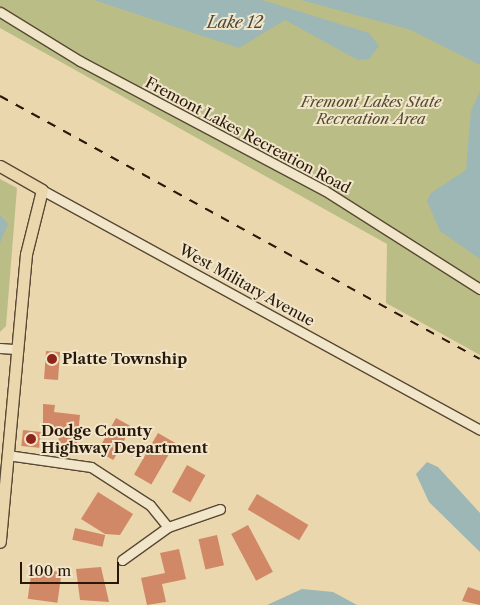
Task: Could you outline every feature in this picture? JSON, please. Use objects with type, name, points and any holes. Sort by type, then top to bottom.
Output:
[{"type":"main road","name":"West Military Avenue","points":[[0,166],[42,190]]},
{"type":"main road","points":[[0,542],[16,349],[28,239],[42,190]]},
{"type":"street","name":"Fremont Lakes Recreation Road","points":[[0,12],[80,62],[354,207],[480,289]]},
{"type":"street","name":"West Military Avenue","points":[[42,190],[480,430]]},
{"type":"street","points":[[0,348],[16,349]]},
{"type":"street","points":[[7,455],[91,467],[150,505],[168,528]]},
{"type":"street","points":[[122,560],[168,528],[220,509]]},
{"type":"green space","name":"Fremont Lakes State Recreation Area","points":[[0,0],[480,0],[480,355],[386,303],[387,244],[0,28]]},
{"type":"green space","points":[[0,179],[17,188],[6,326],[0,332]]},
{"type":"water","name":"Lake 12","points":[[94,0],[262,0],[369,33],[379,46],[369,59],[358,60],[285,20],[239,48]]},
{"type":"water","points":[[301,0],[480,0],[480,65],[411,30]]},
{"type":"water","points":[[480,91],[480,259],[440,231],[427,201],[431,193],[466,170],[471,111]]},
{"type":"water","points":[[0,215],[8,224],[0,243]]},
{"type":"water","points":[[427,462],[438,467],[480,513],[480,552],[429,502],[416,474]]},
{"type":"water","points":[[302,589],[333,592],[357,605],[267,605]]},
{"type":"building","points":[[46,351],[60,352],[58,380],[44,379]]},
{"type":"building","points":[[43,404],[55,405],[54,412],[80,415],[77,444],[58,443],[60,430],[43,428]]},
{"type":"building","points":[[116,418],[132,427],[113,460],[98,451]]},
{"type":"building","name":"Dodge County Highway Department","points":[[23,430],[41,432],[39,448],[21,446]]},
{"type":"building","points":[[158,433],[175,443],[151,485],[134,475]]},
{"type":"building","points":[[187,465],[205,475],[190,502],[172,492]]},
{"type":"building","points":[[98,492],[133,514],[120,535],[105,534],[81,519]]},
{"type":"building","points":[[257,494],[308,525],[299,540],[248,509]]},
{"type":"building","points":[[248,525],[273,572],[256,581],[231,534]]},
{"type":"building","points":[[75,528],[105,535],[103,547],[72,540]]},
{"type":"building","points":[[217,535],[224,565],[205,569],[198,539]]},
{"type":"building","points":[[179,549],[186,579],[162,584],[166,602],[147,605],[141,578],[165,573],[160,553]]},
{"type":"building","points":[[101,567],[109,602],[80,600],[76,569]]},
{"type":"building","points":[[32,568],[62,572],[57,603],[28,599]]},
{"type":"building","points":[[468,587],[480,591],[480,605],[462,601]]},
{"type":"railway","points":[[0,96],[480,359]]},
{"type":"place","name":"Platte Township","points":[[52,359]]},
{"type":"place","name":"Dodge County Highway Department","points":[[31,439]]}]
